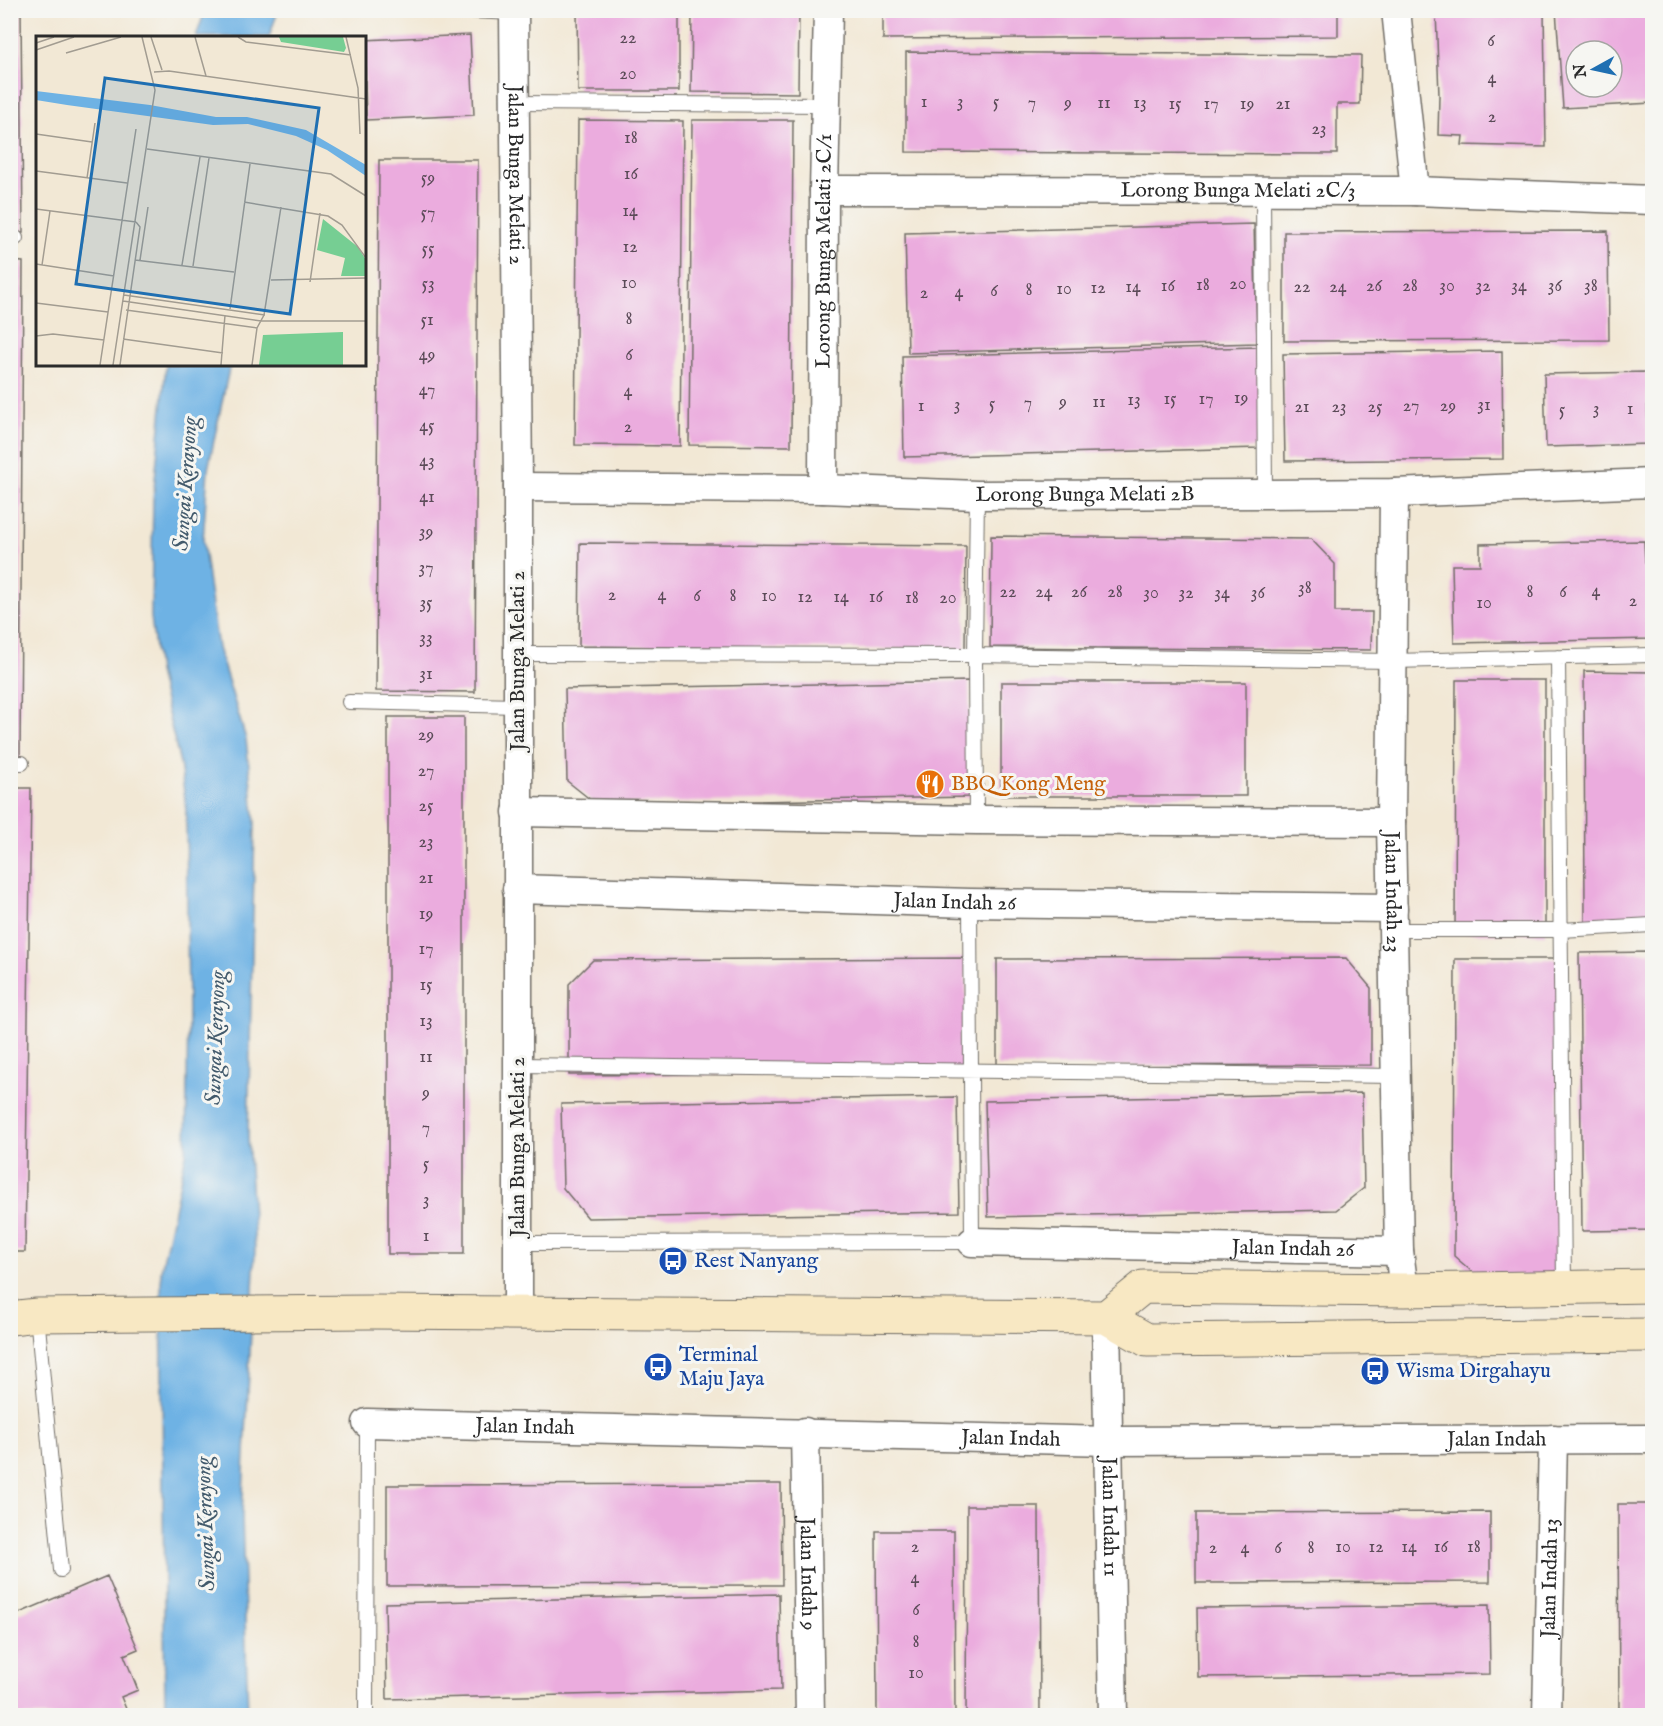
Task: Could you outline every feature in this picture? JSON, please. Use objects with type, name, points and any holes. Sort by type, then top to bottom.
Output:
[{"type":"street","name":"Lorong Bunga Melati 2C/1","points":[[824,489],[824,190],[828,10]]},
{"type":"street","points":[[1396,10],[1415,191]]},
{"type":"street","name":"Jalan Bunga Melati 2","points":[[514,12],[518,487],[518,1312]]},
{"type":"street","name":"Lorong Bunga Melati 2C/3","points":[[824,190],[1415,191],[1653,200]]},
{"type":"street","name":"Lorong Bunga Melati 2B","points":[[518,487],[824,489],[977,495],[1265,494],[1394,493],[1653,483]]},
{"type":"street","name":"Jalan Indah 23","points":[[1394,493],[1391,822],[1399,1251],[1404,1290]]},
{"type":"street","points":[[517,812],[976,820],[1391,822]]},
{"type":"street","name":"Jalan Indah 26","points":[[518,889],[1393,919]]},
{"type":"street","name":"Jalan Indah 26","points":[[972,1242],[1399,1251]]},
{"type":"street","points":[[1106,1317],[1143,1287],[1404,1290],[1653,1286]]},
{"type":"street","points":[[24,1317],[370,1312],[1106,1317],[1147,1340],[1653,1335]]},
{"type":"street","name":"Jalan Indah 11","points":[[1106,1317],[1113,1715]]},
{"type":"street","name":"Jalan Indah","points":[[367,1423],[1108,1441],[1653,1439]]},
{"type":"street","name":"Jalan Indah 9","points":[[805,1432],[810,1716]]},
{"type":"street","name":"Jalan Indah 13","points":[[1547,1716],[1553,1439]]},
{"type":"street","points":[[1113,1715],[1128,1716]]},
{"type":"lane","points":[[450,10],[514,12]]},
{"type":"lane","points":[[515,103],[826,105]]},
{"type":"lane","points":[[1263,190],[1265,494]]},
{"type":"lane","points":[[976,820],[977,495]]},
{"type":"lane","points":[[518,654],[975,655],[1393,661],[1653,655]]},
{"type":"lane","points":[[1558,657],[1564,1287]]},
{"type":"lane","points":[[349,702],[518,706]]},
{"type":"lane","points":[[518,1243],[972,1242],[970,903]]},
{"type":"lane","points":[[1393,919],[1561,930],[1653,925]]},
{"type":"lane","points":[[519,1065],[1395,1076]]},
{"type":"lane","points":[[24,1317],[61,1570]]},
{"type":"lane","points":[[366,1716],[367,1423]]},
{"type":"water","points":[[205,10],[278,11],[269,36],[196,36]]},
{"type":"water","name":"Sungai Kerayong","points":[[166,366],[230,366],[208,469],[203,541],[218,648],[246,739],[255,823],[248,1137],[255,1249],[242,1515],[248,1715],[165,1716],[161,1271],[186,1154],[188,1010],[186,807],[180,763],[158,672],[151,617],[153,500]]},
{"type":"building","points":[[10,10],[21,10],[23,233],[10,233]]},
{"type":"building","points":[[577,10],[679,10],[679,91],[578,91]]},
{"type":"building","points":[[692,10],[799,10],[798,93],[691,92]]},
{"type":"building","points":[[883,10],[1338,10],[1338,36],[883,39]]},
{"type":"building","points":[[1436,10],[1544,10],[1546,147],[1462,145],[1463,136],[1438,135]]},
{"type":"building","points":[[1556,10],[1652,10],[1652,103],[1563,108]]},
{"type":"building","points":[[470,35],[474,115],[366,120],[366,40]]},
{"type":"building","points":[[906,52],[1361,55],[1360,104],[1337,104],[1337,154],[906,152]]},
{"type":"building","points":[[578,120],[683,121],[680,446],[575,445]]},
{"type":"building","points":[[692,120],[793,120],[791,446],[689,445]]},
{"type":"building","points":[[379,160],[478,160],[475,692],[376,691]]},
{"type":"building","points":[[1254,224],[1257,343],[908,353],[905,233]]},
{"type":"building","points":[[1608,231],[1609,340],[1284,341],[1284,232]]},
{"type":"building","points":[[10,261],[23,262],[20,760],[10,760]]},
{"type":"building","points":[[1258,347],[1260,448],[904,457],[902,356]]},
{"type":"building","points":[[1502,351],[1503,459],[1285,461],[1283,354]]},
{"type":"building","points":[[1647,372],[1648,444],[1546,447],[1544,374]]},
{"type":"building","points":[[991,536],[1311,539],[1335,564],[1335,612],[1372,612],[1371,650],[990,647]]},
{"type":"building","points":[[1644,541],[1645,563],[1652,563],[1652,639],[1454,643],[1452,565],[1480,565],[1480,544]]},
{"type":"building","points":[[580,543],[966,546],[965,650],[579,646]]},
{"type":"building","points":[[1584,671],[1652,672],[1652,924],[1585,924]]},
{"type":"building","points":[[1456,680],[1545,680],[1545,934],[1455,933]]},
{"type":"building","points":[[969,681],[971,797],[596,804],[567,781],[565,689]]},
{"type":"building","points":[[1001,682],[1246,682],[1246,796],[1001,796]]},
{"type":"building","points":[[388,717],[464,717],[464,1254],[388,1254]]},
{"type":"building","points":[[10,788],[31,788],[25,1252],[10,1252]]},
{"type":"building","points":[[1652,952],[1652,1230],[1582,1231],[1579,953]]},
{"type":"building","points":[[966,958],[966,1073],[569,1075],[569,984],[593,960]]},
{"type":"building","points":[[1346,958],[1371,988],[1371,1065],[997,1066],[997,959]]},
{"type":"building","points":[[1455,959],[1558,959],[1558,1276],[1477,1276],[1454,1256]]},
{"type":"building","points":[[1362,1093],[1364,1188],[1336,1210],[988,1217],[985,1101]]},
{"type":"building","points":[[957,1097],[959,1212],[588,1218],[563,1188],[561,1104]]},
{"type":"building","points":[[781,1484],[782,1585],[387,1586],[387,1485]]},
{"type":"building","points":[[1618,1504],[1652,1504],[1652,1716],[1619,1716]]},
{"type":"building","points":[[967,1506],[1039,1506],[1040,1716],[966,1716]]},
{"type":"building","points":[[1490,1512],[1490,1582],[1196,1583],[1196,1513]]},
{"type":"building","points":[[876,1531],[954,1531],[955,1716],[877,1716]]},
{"type":"building","points":[[107,1576],[138,1649],[124,1655],[138,1690],[121,1697],[129,1716],[10,1716],[10,1617]]},
{"type":"building","points":[[779,1594],[781,1690],[387,1699],[385,1603]]},
{"type":"building","points":[[1489,1605],[1490,1674],[1198,1677],[1197,1608]]},
{"type":"place","name":"BBQ Kong Meng","points":[[930,784]]},
{"type":"place","name":"Rest Nanyang","points":[[673,1261]]},
{"type":"place","name":"Terminal Maju Jaya","points":[[658,1367]]},
{"type":"place","name":"Wisma Dirgahayu","points":[[1375,1371]]}]
